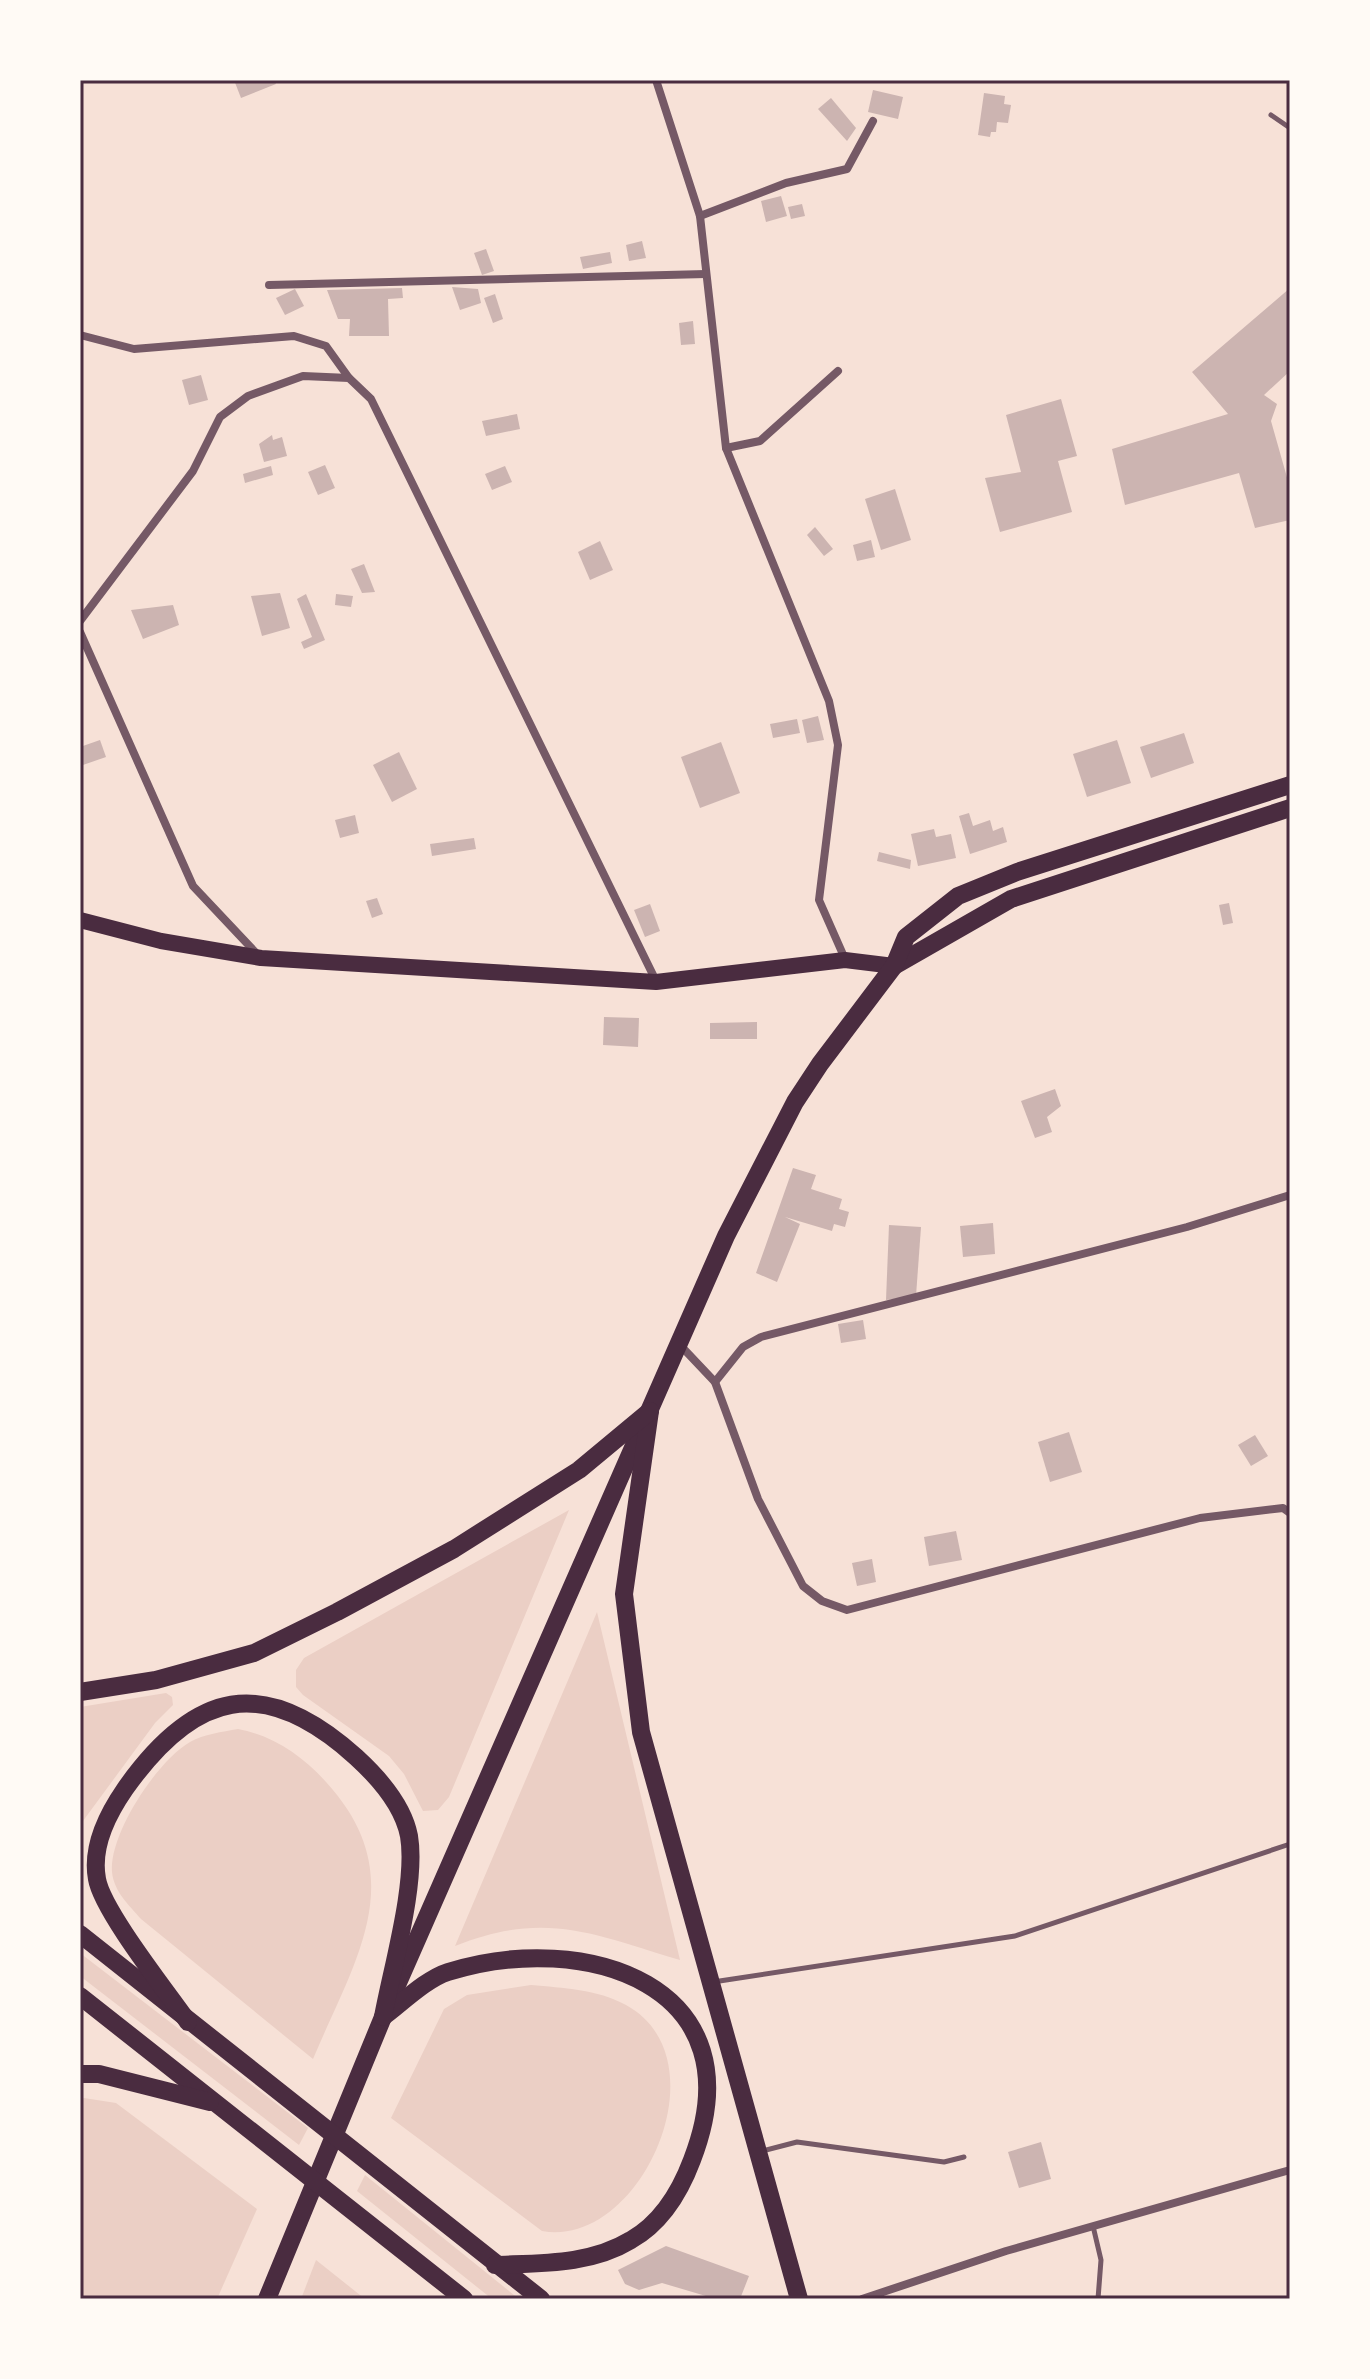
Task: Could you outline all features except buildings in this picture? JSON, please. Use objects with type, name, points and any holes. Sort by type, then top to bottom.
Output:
[{"type":"main road","points":[[267,2299],[383,2017],[726,1236],[795,1102],[846,1026],[894,966],[906,937],[958,896],[1017,872],[1290,785]]},
{"type":"main road","points":[[80,920],[161,941],[261,958],[656,982],[845,960],[894,966],[1011,899],[1290,808]]},
{"type":"main road","points":[[80,1692],[156,1680],[254,1653],[323,1619],[454,1549],[579,1470],[650,1411]]},
{"type":"main road","points":[[650,1411],[624,1594],[641,1732],[799,2299]]},
{"type":"main road","points":[[188,2022],[106,1904],[97,1881],[96,1853],[114,1804],[176,1729],[199,1714],[226,1705],[249,1704],[277,1708],[326,1733],[376,1775],[397,1805],[409,1835],[410,1866],[383,2017]]},
{"type":"main road","points":[[80,1934],[541,2299]]},
{"type":"main road","points":[[383,2017],[444,1973],[499,1960],[578,1961],[626,1973],[659,1989],[690,2024],[700,2045],[707,2072],[704,2118],[685,2177],[665,2211],[630,2241],[590,2258],[495,2265]]},
{"type":"main road","points":[[80,1996],[464,2299]]},
{"type":"main road","points":[[80,2074],[99,2074],[218,2104]]},
{"type":"street","points":[[656,80],[700,216],[726,448],[829,701],[838,745],[819,900],[845,960]]},
{"type":"street","points":[[700,216],[786,183],[847,169],[873,121]]},
{"type":"street","points":[[269,285],[706,274]]},
{"type":"street","points":[[80,335],[134,349],[294,336],[326,346],[349,378],[371,399],[656,982]]},
{"type":"street","points":[[726,448],[760,441],[838,371]]},
{"type":"street","points":[[80,621],[193,471],[220,417],[248,396],[303,376],[349,378]]},
{"type":"street","points":[[80,632],[193,886],[261,958]]},
{"type":"street","points":[[715,1382],[743,1347],[761,1337],[1187,1227],[1290,1195]]},
{"type":"street","points":[[679,1345],[715,1382],[758,1499],[803,1586],[822,1601],[847,1610],[1200,1518],[1283,1508],[1290,1513]]},
{"type":"street","points":[[862,2299],[1093,2226],[1290,2170]]},
{"type":"lane","points":[[1271,115],[1290,128]]},
{"type":"lane","points":[[709,1982],[1015,1936],[1290,1844]]},
{"type":"lane","points":[[757,2152],[797,2142],[944,2162],[964,2157]]},
{"type":"lane","points":[[1093,2226],[1101,2260],[1098,2299]]},
{"type":"shaded area","points":[[569,1510],[449,1797],[438,1810],[423,1811],[404,1774],[389,1756],[303,1695],[296,1687],[296,1670],[304,1658]]},
{"type":"shaded area","points":[[597,1612],[680,1960],[594,1935],[543,1928],[516,1929],[455,1946]]},
{"type":"shaded area","points":[[166,1693],[172,1697],[173,1705],[155,1723],[80,1825],[80,1707]]},
{"type":"shaded area","points":[[238,1729],[275,1742],[297,1755],[317,1773],[352,1817],[367,1851],[371,1885],[368,1919],[359,1952],[313,2059],[141,1919],[123,1898],[113,1879],[113,1856],[118,1838],[138,1800],[163,1765],[195,1739]]},
{"type":"shaded area","points":[[80,1953],[308,2128],[299,2145],[80,1976]]},
{"type":"shaded area","points":[[531,1985],[592,1992],[626,2005],[655,2031],[669,2066],[669,2105],[658,2145],[638,2182],[611,2211],[578,2229],[542,2231],[391,2118],[444,2009],[467,1995]]},
{"type":"shaded area","points":[[80,2099],[116,2103],[257,2209],[217,2299],[80,2299]]},
{"type":"shaded area","points":[[365,2175],[519,2299],[492,2299],[357,2191]]},
{"type":"shaded area","points":[[316,2260],[365,2299],[301,2299]]}]
